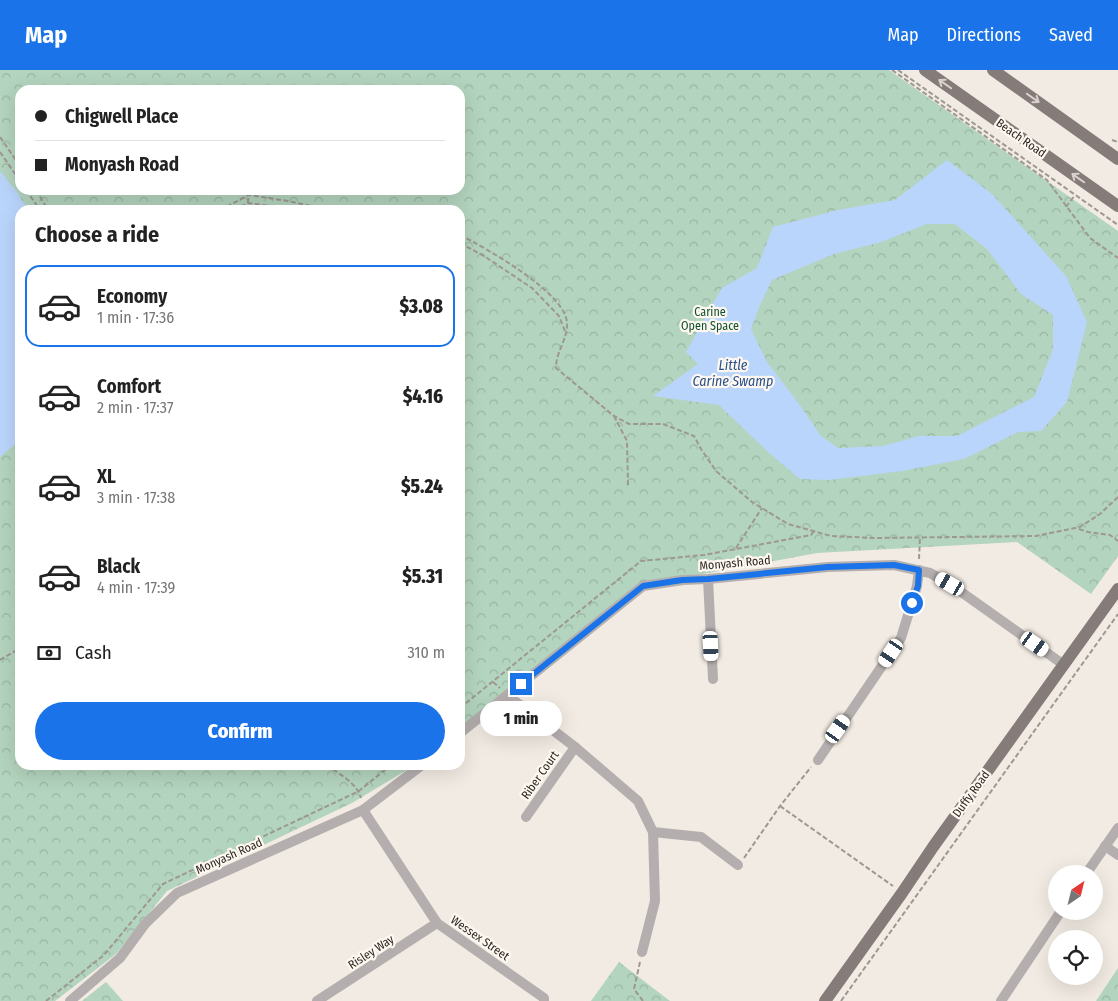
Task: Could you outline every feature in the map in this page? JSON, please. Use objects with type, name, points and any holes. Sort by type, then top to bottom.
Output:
[{"type":"main road","name":"Beach Road","points":[[925,70],[1118,206]]},
{"type":"main road","points":[[993,70],[1118,159]]},
{"type":"main road","name":"Duffy Road","points":[[825,1001],[1118,589]]},
{"type":"street","name":"Monyash Road","points":[[465,729],[643,586],[682,580],[828,567],[894,565],[930,572],[950,584],[1064,665]]},
{"type":"street","points":[[818,760],[901,638],[918,586],[919,570]]},
{"type":"street","points":[[708,579],[713,679]]},
{"type":"street","points":[[507,695],[575,747],[638,800],[653,832],[655,901],[642,952]]},
{"type":"street","name":"Riber Court","points":[[526,817],[575,747]]},
{"type":"street","name":"Monyash Road","points":[[70,1001],[120,958],[145,924],[178,893],[363,810],[415,770]]},
{"type":"street","name":"Wessex Street","points":[[363,810],[437,924],[544,998],[544,1001]]},
{"type":"street","points":[[1092,865],[1118,828]]},
{"type":"street","points":[[653,832],[701,837],[738,865]]},
{"type":"street","points":[[1105,846],[1118,855]]},
{"type":"street","points":[[1001,1001],[1055,920]]},
{"type":"street","name":"Risley Way","points":[[318,1001],[437,924]]},
{"type":"path","points":[[892,70],[1047,180],[1090,238],[1118,258]]},
{"type":"path","points":[[898,70],[1118,225]]},
{"type":"path","points":[[0,137],[15,159]]},
{"type":"path","points":[[0,152],[15,174]]},
{"type":"path","points":[[248,203],[249,195]]},
{"type":"path","points":[[230,205],[249,195],[307,205]]},
{"type":"path","points":[[1066,206],[1075,195]]},
{"type":"path","points":[[244,205],[248,203],[263,205]]},
{"type":"path","points":[[465,238],[484,247],[530,278],[558,303],[567,321],[566,333],[556,359],[556,368],[614,416],[629,424],[662,424],[694,436],[716,471],[752,502],[788,524],[831,536],[874,538],[1036,536],[1080,527],[1100,514],[1118,497]]},
{"type":"path","points":[[465,246],[532,288],[559,316],[566,333]]},
{"type":"path","points":[[614,416],[627,441],[628,486]]},
{"type":"path","points":[[697,451],[701,449]]},
{"type":"path","points":[[736,548],[762,508]]},
{"type":"path","points":[[1076,528],[1110,535],[1118,541]]},
{"type":"path","points":[[919,570],[920,537]]},
{"type":"path","points":[[841,1001],[1118,614]]},
{"type":"path","points":[[0,660],[15,651]]},
{"type":"path","points":[[738,865],[780,806],[818,760]]},
{"type":"path","points":[[333,770],[353,784],[359,791],[363,810]]},
{"type":"path","points":[[780,806],[902,893]]},
{"type":"path","points":[[642,952],[634,988],[643,1001]]},
{"type":"green space","name":"Carine Open Space","points":[[0,70],[889,70],[1118,231],[1118,556],[1091,594],[1017,542],[817,553],[638,586],[465,726],[465,205],[15,205],[15,770],[407,770],[352,803],[167,891],[116,954],[55,1001],[0,1001]]},
{"type":"green space","points":[[619,962],[670,1001],[591,1001]]},
{"type":"green space","points":[[1118,968],[1118,1001],[1096,1001]]},
{"type":"green space","points":[[106,982],[123,1001],[82,1001]]},
{"type":"water","name":"Little Carine Swamp","points":[[947,160],[992,194],[1066,276],[1087,322],[1067,402],[1041,431],[1018,432],[964,459],[902,471],[829,480],[800,479],[768,452],[719,405],[653,396],[698,364],[686,352],[722,288],[757,268],[773,227],[838,210],[895,200]],"holes":[[[927,224],[955,224],[987,249],[1021,294],[1053,315],[1053,349],[1034,397],[957,436],[919,436],[883,446],[838,448],[821,436],[767,362],[751,329],[772,280],[834,254],[881,242]]]},
{"type":"water","points":[[0,171],[15,190],[15,195],[19,195],[25,205],[15,205],[15,444],[0,457]]},
{"type":"route","points":[[521,684],[643,586],[682,580],[828,567],[894,565],[919,570],[918,586],[912,603]]}]
